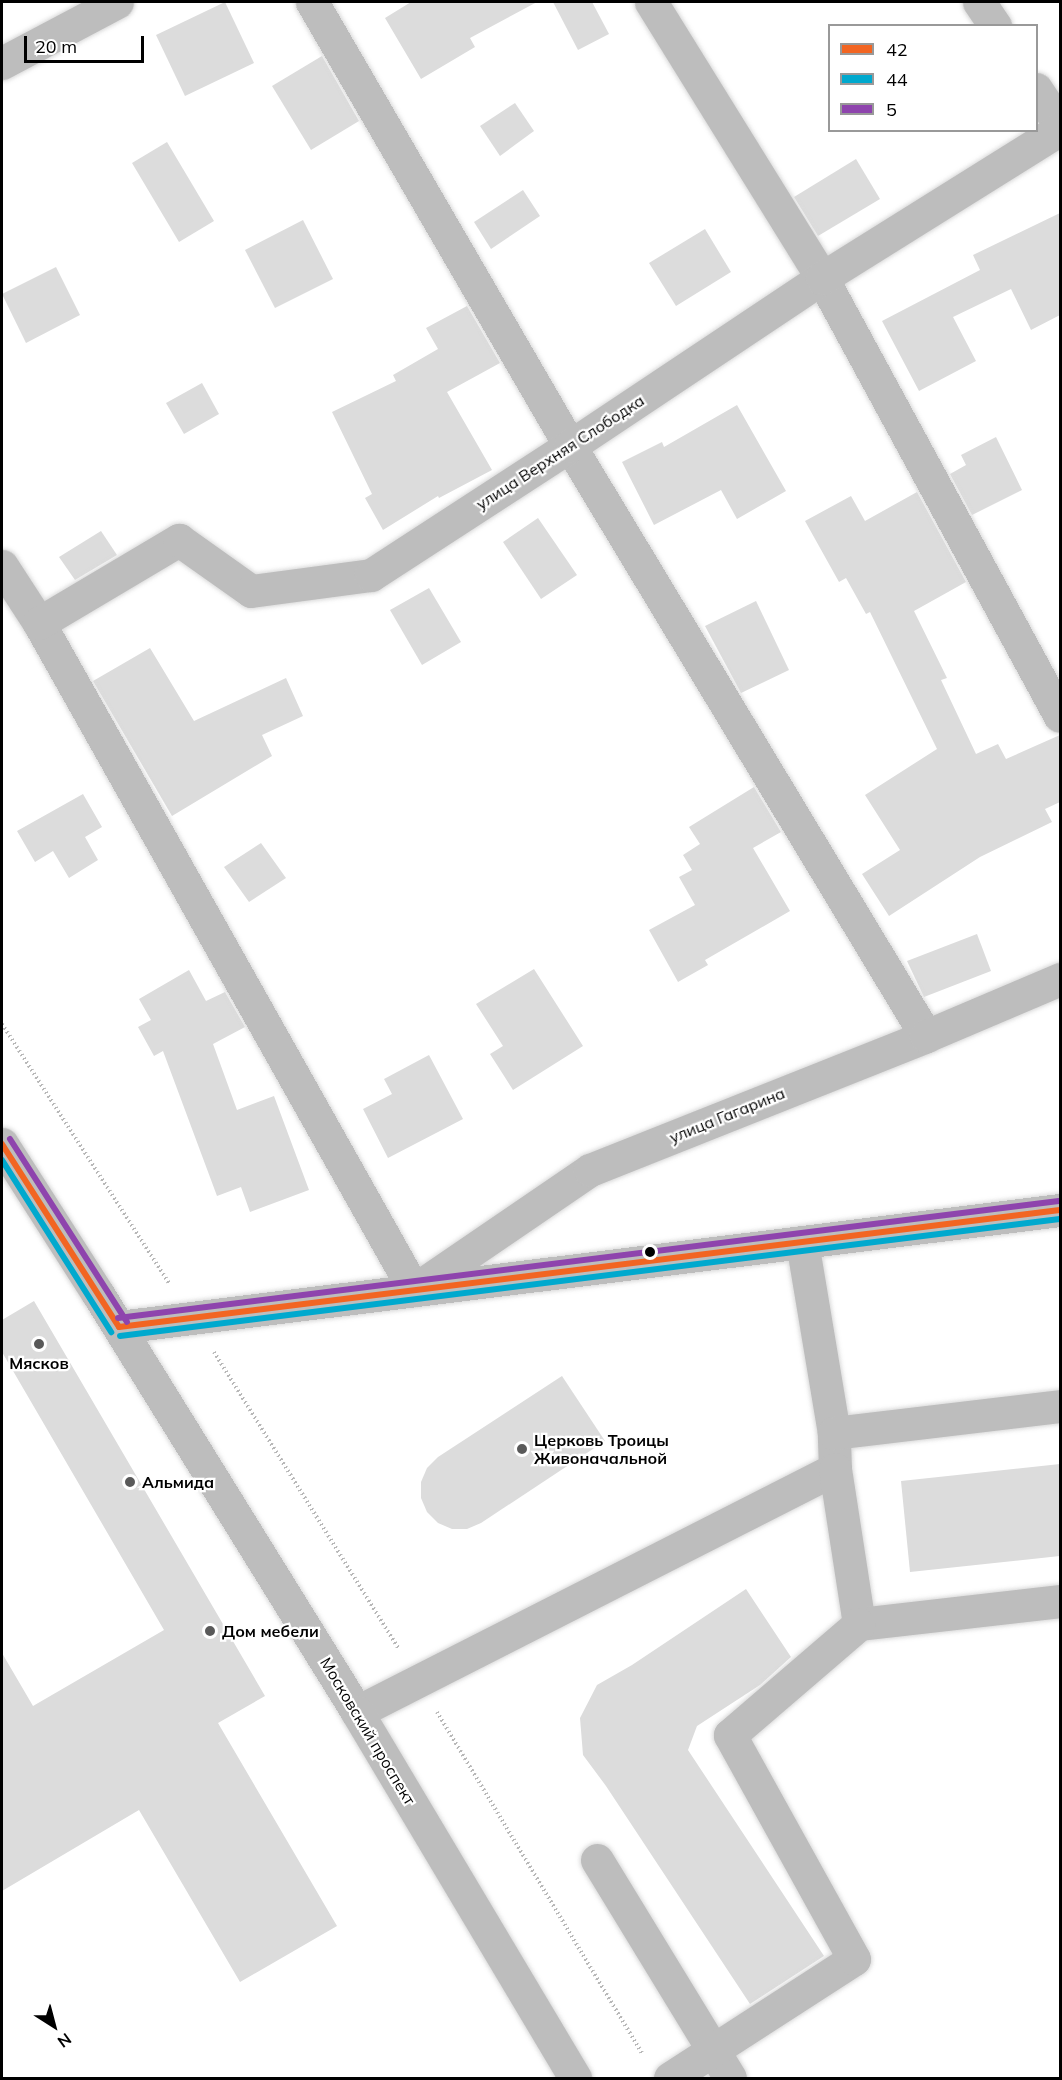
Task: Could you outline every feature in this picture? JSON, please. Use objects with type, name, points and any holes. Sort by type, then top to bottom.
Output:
[{"type":"street","points":[[2,63],[117,2]]},
{"type":"street","points":[[312,2],[570,446],[926,1036]]},
{"type":"street","points":[[651,2],[822,278],[1060,716]]},
{"type":"street","points":[[979,2],[994,24]]},
{"type":"street","points":[[1038,92],[1060,127]]},
{"type":"street","name":"улица Верхняя Слободка","points":[[39,623],[179,540],[251,591],[371,575],[822,278],[1060,127]]},
{"type":"street","points":[[2,566],[39,623],[414,1290]]},
{"type":"street","name":"улица Гагарина","points":[[414,1290],[590,1170],[926,1036],[1060,979]]},
{"type":"street","name":"Московский проспект","points":[[2,1144],[357,1712],[575,2079]]},
{"type":"street","points":[[118,1327],[1060,1210]]},
{"type":"street","points":[[802,1242],[834,1433],[835,1469],[860,1624]]},
{"type":"street","points":[[834,1433],[1060,1406]]},
{"type":"street","points":[[357,1712],[835,1469]]},
{"type":"street","points":[[658,2068],[714,2050],[854,1959],[730,1735],[860,1624],[1060,1601]]},
{"type":"street","points":[[597,1860],[730,2079]]},
{"type":"path","points":[[2,1024],[192,1318],[658,2068]]},
{"type":"building","points":[[225,2],[254,63],[185,96],[156,35]]},
{"type":"building","points":[[411,2],[537,2],[470,38],[475,47],[421,79],[385,18]]},
{"type":"building","points":[[553,2],[592,2],[609,34],[578,50]]},
{"type":"building","points":[[322,56],[359,121],[311,150],[272,86]]},
{"type":"building","points":[[515,103],[534,131],[500,156],[480,126]]},
{"type":"building","points":[[167,142],[214,221],[179,242],[132,163]]},
{"type":"building","points":[[856,159],[880,199],[818,236],[794,197]]},
{"type":"building","points":[[523,190],[540,216],[491,249],[474,222]]},
{"type":"building","points":[[1060,213],[1060,315],[1031,330],[1011,289],[953,317],[976,361],[919,391],[882,321],[980,270],[973,255]]},
{"type":"building","points":[[303,220],[333,279],[275,308],[245,250]]},
{"type":"building","points":[[705,229],[731,272],[676,306],[649,263]]},
{"type":"building","points":[[56,267],[80,315],[26,343],[2,294]]},
{"type":"building","points":[[467,306],[500,363],[447,392],[492,470],[439,498],[438,496],[383,530],[365,498],[372,494],[332,412],[396,381],[393,375],[438,349],[426,328]]},
{"type":"building","points":[[202,383],[219,414],[184,434],[166,403]]},
{"type":"building","points":[[737,405],[786,491],[737,519],[721,490],[654,525],[622,462],[662,442],[664,447]]},
{"type":"building","points":[[996,437],[1022,490],[972,515],[950,474],[966,465],[961,455]]},
{"type":"building","points":[[917,492],[966,582],[914,611],[947,678],[941,680],[976,754],[998,744],[1006,759],[1060,735],[1060,802],[1045,809],[1052,822],[980,857],[889,916],[862,874],[900,850],[865,795],[937,749],[870,612],[866,614],[846,578],[839,582],[805,521],[851,496],[865,521]]},
{"type":"building","points":[[538,518],[577,575],[541,599],[503,542]]},
{"type":"building","points":[[101,531],[117,555],[75,580],[59,557]]},
{"type":"building","points":[[429,588],[461,642],[422,665],[390,610]]},
{"type":"building","points":[[756,601],[789,670],[741,693],[705,626]]},
{"type":"building","points":[[150,648],[194,721],[286,678],[303,716],[262,735],[272,756],[172,816],[93,681]]},
{"type":"building","points":[[754,787],[781,832],[753,848],[790,911],[705,960],[708,965],[678,982],[649,930],[695,905],[679,877],[692,870],[683,855],[700,844],[689,827]]},
{"type":"building","points":[[83,794],[102,827],[85,837],[98,860],[69,878],[53,851],[35,862],[17,831]]},
{"type":"building","points":[[261,843],[286,878],[249,902],[224,867]]},
{"type":"building","points":[[977,934],[991,971],[924,997],[907,961]]},
{"type":"building","points":[[534,969],[583,1046],[513,1090],[490,1054],[503,1046],[476,1004]]},
{"type":"building","points":[[189,970],[206,1001],[225,992],[245,1027],[213,1044],[237,1110],[274,1096],[309,1190],[250,1212],[241,1187],[217,1196],[163,1051],[154,1056],[138,1027],[151,1020],[139,999]]},
{"type":"building","points":[[429,1055],[463,1119],[388,1158],[363,1109],[392,1094],[384,1079]]},
{"type":"building","points":[[34,1301],[265,1696],[218,1723],[337,1926],[240,1982],[139,1810],[2,1891],[2,1653],[33,1706],[164,1630],[2,1352],[2,1320]]},
{"type":"building","name":"Церковь Троицы Живоначальной","points":[[562,1376],[605,1441],[481,1523],[467,1529],[452,1529],[438,1523],[427,1512],[421,1498],[421,1482],[427,1468],[438,1457]]},
{"type":"building","points":[[1060,1464],[1060,1556],[910,1572],[901,1481]]},
{"type":"building","points":[[746,1589],[791,1657],[760,1685],[697,1726],[688,1750],[824,1956],[750,2004],[606,1786],[583,1755],[580,1718],[597,1685],[632,1665]]},
{"type":"transit line","name":"5","points":[[10,1139],[127,1322]]},
{"type":"transit line","name":"42","points":[[2,1144],[119,1327]]},
{"type":"transit line","name":"44","points":[[2,1160],[111,1332]]},
{"type":"transit line","name":"5","points":[[118,1318],[1059,1201]]},
{"type":"transit line","name":"42","points":[[119,1327],[1060,1210]]},
{"type":"transit line","name":"44","points":[[120,1336],[1060,1219]]},
{"type":"place","name":"Мясков","points":[[39,1344]]},
{"type":"place","name":"Церковь Троицы Живоначальной","points":[[522,1449]]},
{"type":"place","name":"Альмида","points":[[130,1482]]},
{"type":"place","name":"Дом мебели","points":[[210,1631]]}]
